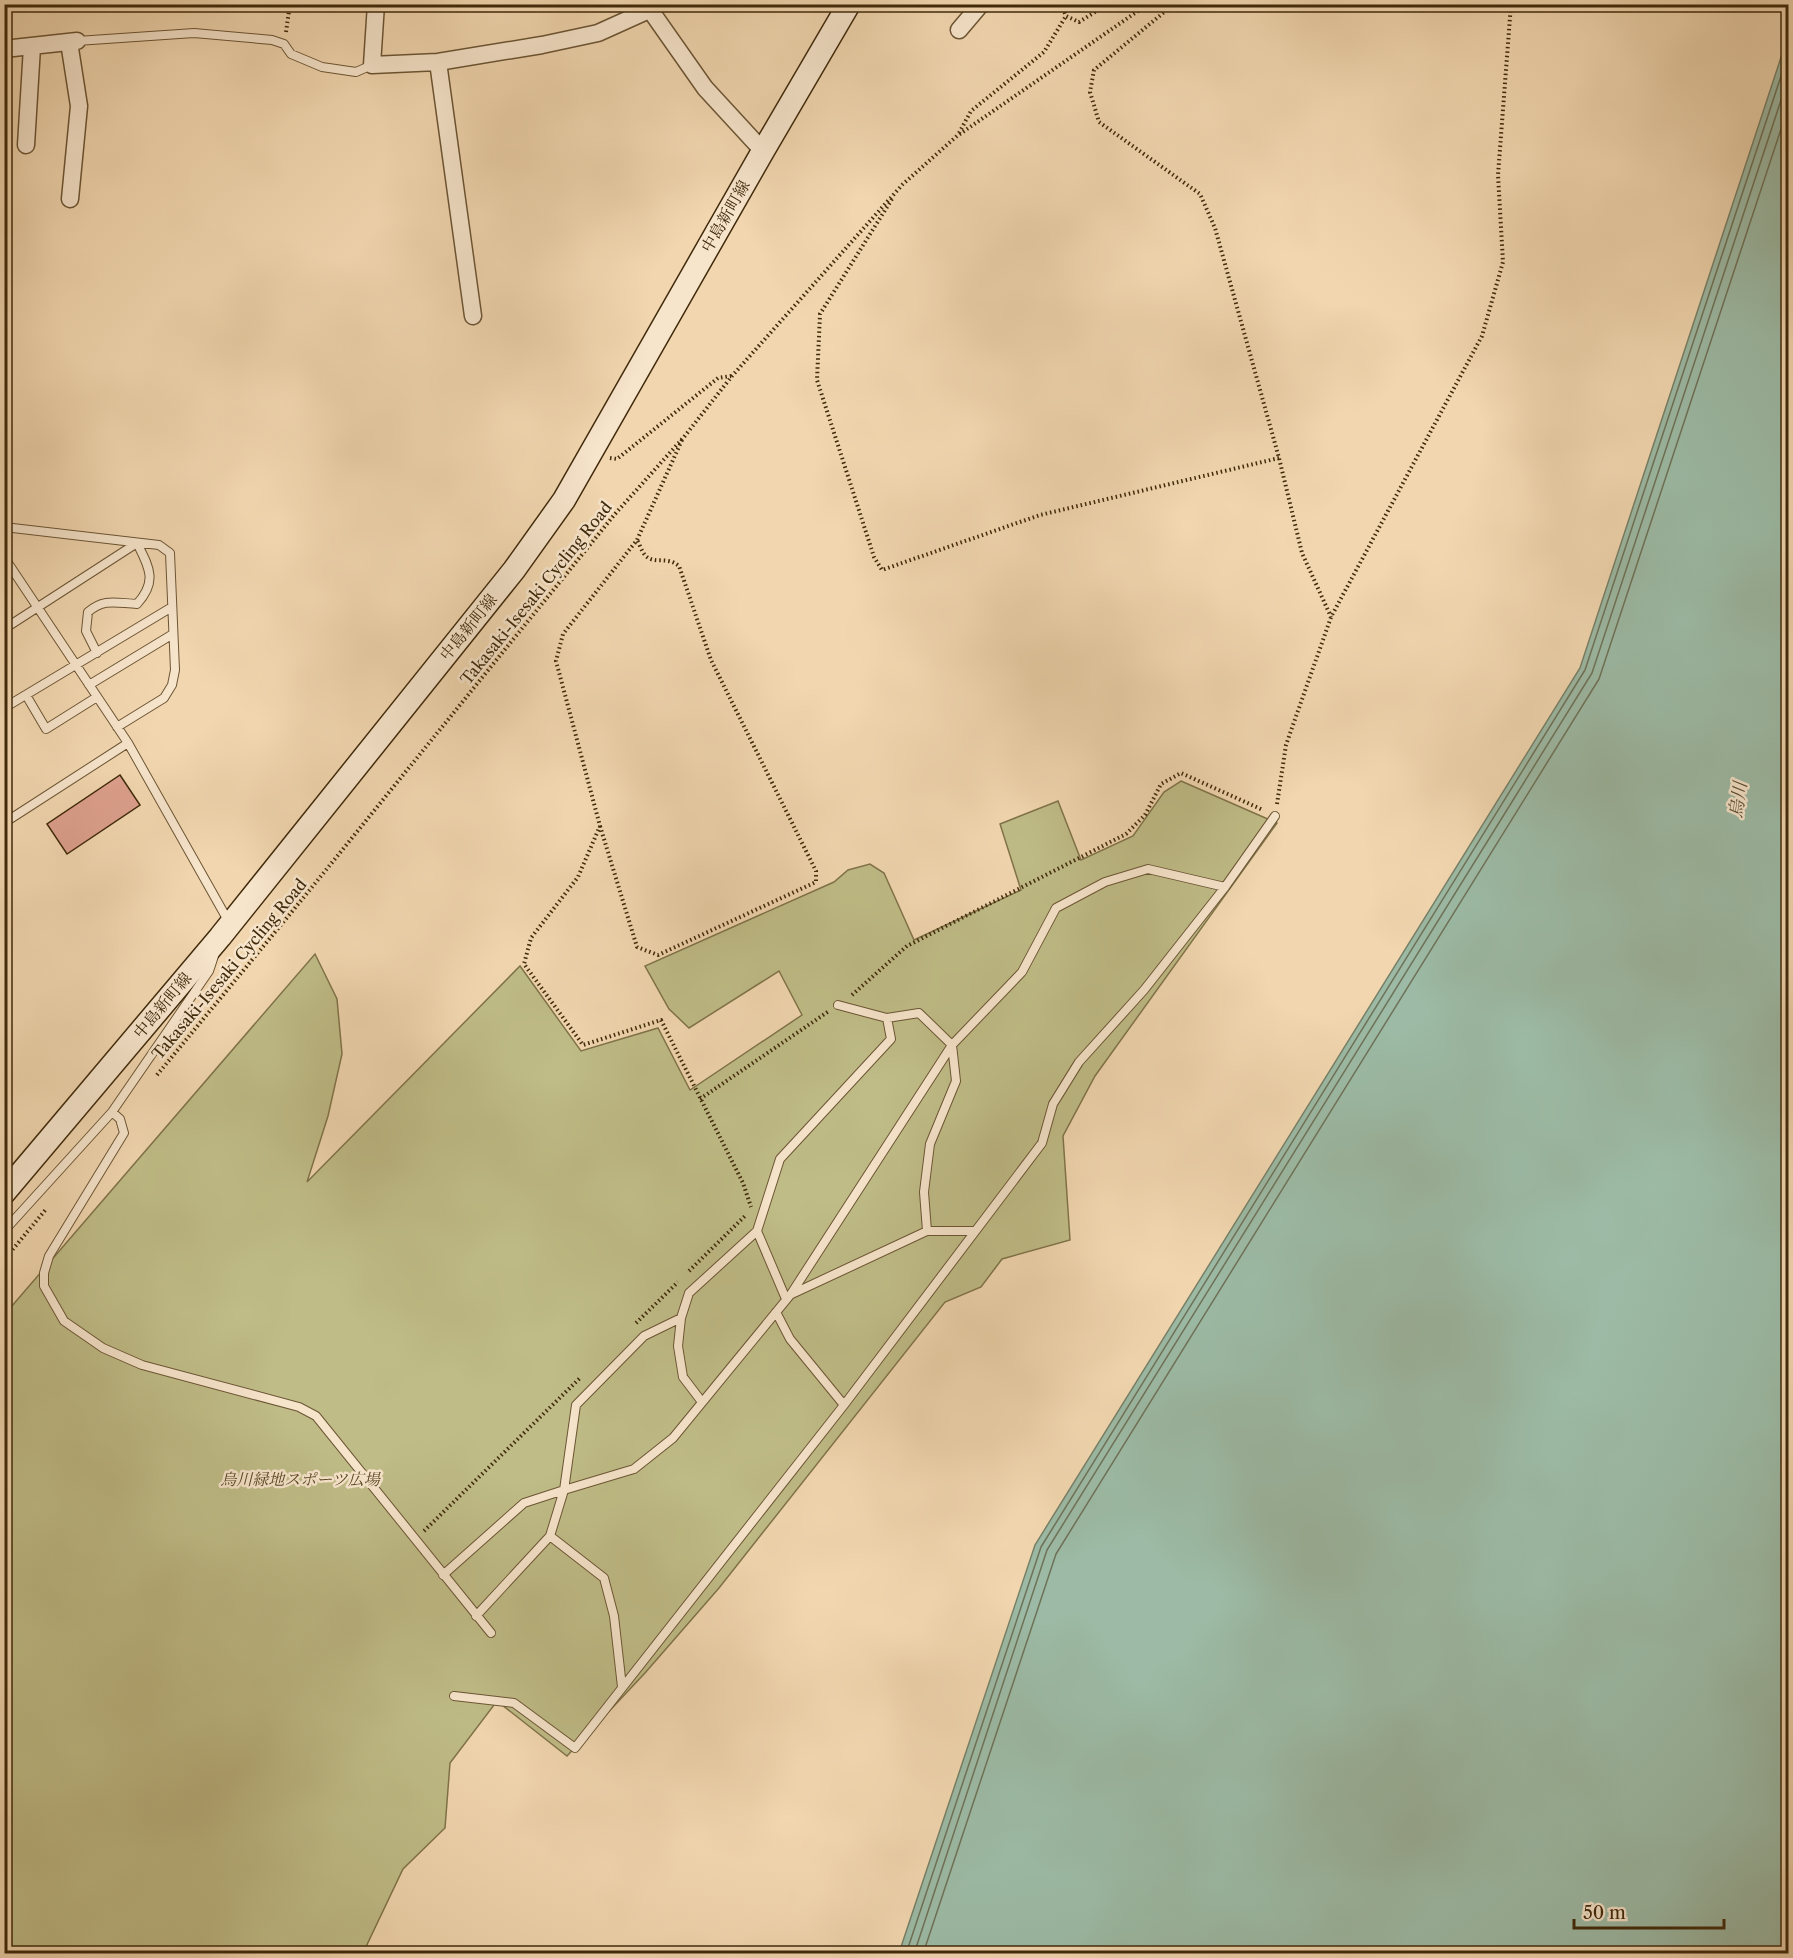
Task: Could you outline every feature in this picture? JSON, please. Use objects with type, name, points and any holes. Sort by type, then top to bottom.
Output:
[{"type":"main road","name":"中島新町線","points":[[6,1189],[225,930],[514,570],[564,500],[763,150],[849,4]]},
{"type":"street","points":[[376,4],[372,65],[438,62],[542,45],[598,33],[648,7],[705,88],[763,150]]},
{"type":"street","points":[[959,30],[981,4]]},
{"type":"street","points":[[4,49],[73,41],[80,106],[70,200]]},
{"type":"street","points":[[26,145],[32,47]]},
{"type":"street","points":[[438,62],[472,316]]},
{"type":"lane","points":[[73,41],[194,33],[272,40],[284,44],[291,54],[322,67],[356,72],[372,65]]},
{"type":"lane","points":[[4,527],[159,545],[170,553],[175,670],[172,685],[164,698],[117,727]]},
{"type":"lane","points":[[4,629],[136,543]]},
{"type":"lane","points":[[97,653],[86,631],[88,612],[104,602],[137,604],[147,592],[150,579],[147,563],[136,543]]},
{"type":"lane","points":[[4,557],[128,743],[225,930],[209,971],[112,1112],[4,1231]]},
{"type":"lane","points":[[4,708],[172,607]]},
{"type":"lane","points":[[89,685],[173,634]]},
{"type":"lane","points":[[26,695],[46,729],[97,697]]},
{"type":"lane","points":[[6,820],[128,743]]},
{"type":"lane","points":[[454,1695],[514,1703],[575,1748],[844,1405],[1042,1143],[1053,1104],[1079,1062],[1144,990],[1225,887],[1275,816]]},
{"type":"lane","points":[[443,1575],[524,1503],[634,1469],[673,1438],[788,1297],[952,1045],[1022,972],[1056,908],[1105,882],[1148,869],[1225,887]]},
{"type":"lane","points":[[838,1005],[887,1018],[919,1013],[952,1045],[957,1081],[930,1144],[924,1192],[927,1231]]},
{"type":"lane","points":[[702,1402],[683,1377],[678,1346],[681,1318],[689,1293],[757,1231],[780,1159],[891,1039],[887,1018]]},
{"type":"lane","points":[[112,1112],[120,1119],[124,1133],[49,1256],[44,1273],[44,1286],[64,1321],[103,1348],[142,1365],[299,1407],[316,1416],[491,1633]]},
{"type":"lane","points":[[757,1231],[788,1297]]},
{"type":"lane","points":[[788,1297],[927,1231],[975,1231]]},
{"type":"lane","points":[[776,1312],[790,1339],[844,1405]]},
{"type":"lane","points":[[476,1616],[550,1536],[564,1490],[576,1405],[644,1336],[681,1318]]},
{"type":"lane","points":[[550,1536],[604,1578],[614,1616],[622,1687]]},
{"type":"path","points":[[284,44],[290,4]]},
{"type":"path","points":[[1061,4],[1066,16],[1079,22],[1108,4]]},
{"type":"path","name":"Takasaki-Isesaki Cycling Road","points":[[150,1084],[608,524],[732,376],[898,190],[957,136],[1148,4]]},
{"type":"path","points":[[1174,4],[1094,70],[1090,92],[1099,122],[1200,194],[1215,228],[1279,458],[1302,553],[1331,617]]},
{"type":"path","points":[[700,1099],[850,997],[907,946],[1126,834],[1145,815],[1161,784],[1181,774],[1275,816],[1286,745],[1331,617],[1482,336],[1503,262],[1498,175],[1510,4]]},
{"type":"path","points":[[957,136],[971,111],[1044,52],[1066,16]]},
{"type":"path","points":[[898,190],[820,314],[817,381],[874,557],[882,570],[1040,515],[1279,458]]},
{"type":"path","points":[[589,455],[617,459],[718,378],[732,376]]},
{"type":"path","points":[[637,540],[645,555],[650,559],[673,560],[679,566],[711,660],[816,871],[816,882],[658,956],[637,947],[600,826],[556,661],[563,634],[637,540],[684,436]]},
{"type":"path","points":[[600,826],[578,877],[531,938],[525,964],[583,1045],[662,1020],[743,1183],[752,1210],[634,1326]]},
{"type":"path","points":[[4,1260],[48,1206]]},
{"type":"path","points":[[414,1540],[583,1375]]},
{"type":"green space","name":"烏川緑地スポーツ広場","points":[[1181,781],[1277,823],[1095,1076],[1063,1136],[1070,1240],[1002,1259],[981,1287],[945,1302],[719,1588],[645,1673],[567,1756],[497,1701],[450,1763],[445,1828],[403,1869],[363,1953],[5,1954],[5,1314],[315,954],[337,999],[342,1054],[328,1116],[307,1182],[520,966],[581,1051],[658,1028],[690,1090],[802,1015],[779,971],[689,1028],[669,1009],[645,966],[834,882],[848,870],[870,864],[884,873],[914,940],[1021,890],[1000,824],[1058,801],[1081,860],[1133,836],[1164,792]]},
{"type":"water","name":"烏川","points":[[1788,36],[1788,1953],[899,1953],[1035,1545],[1580,668]]},
{"type":"building","points":[[120,775],[140,805],[67,854],[47,824]]}]
